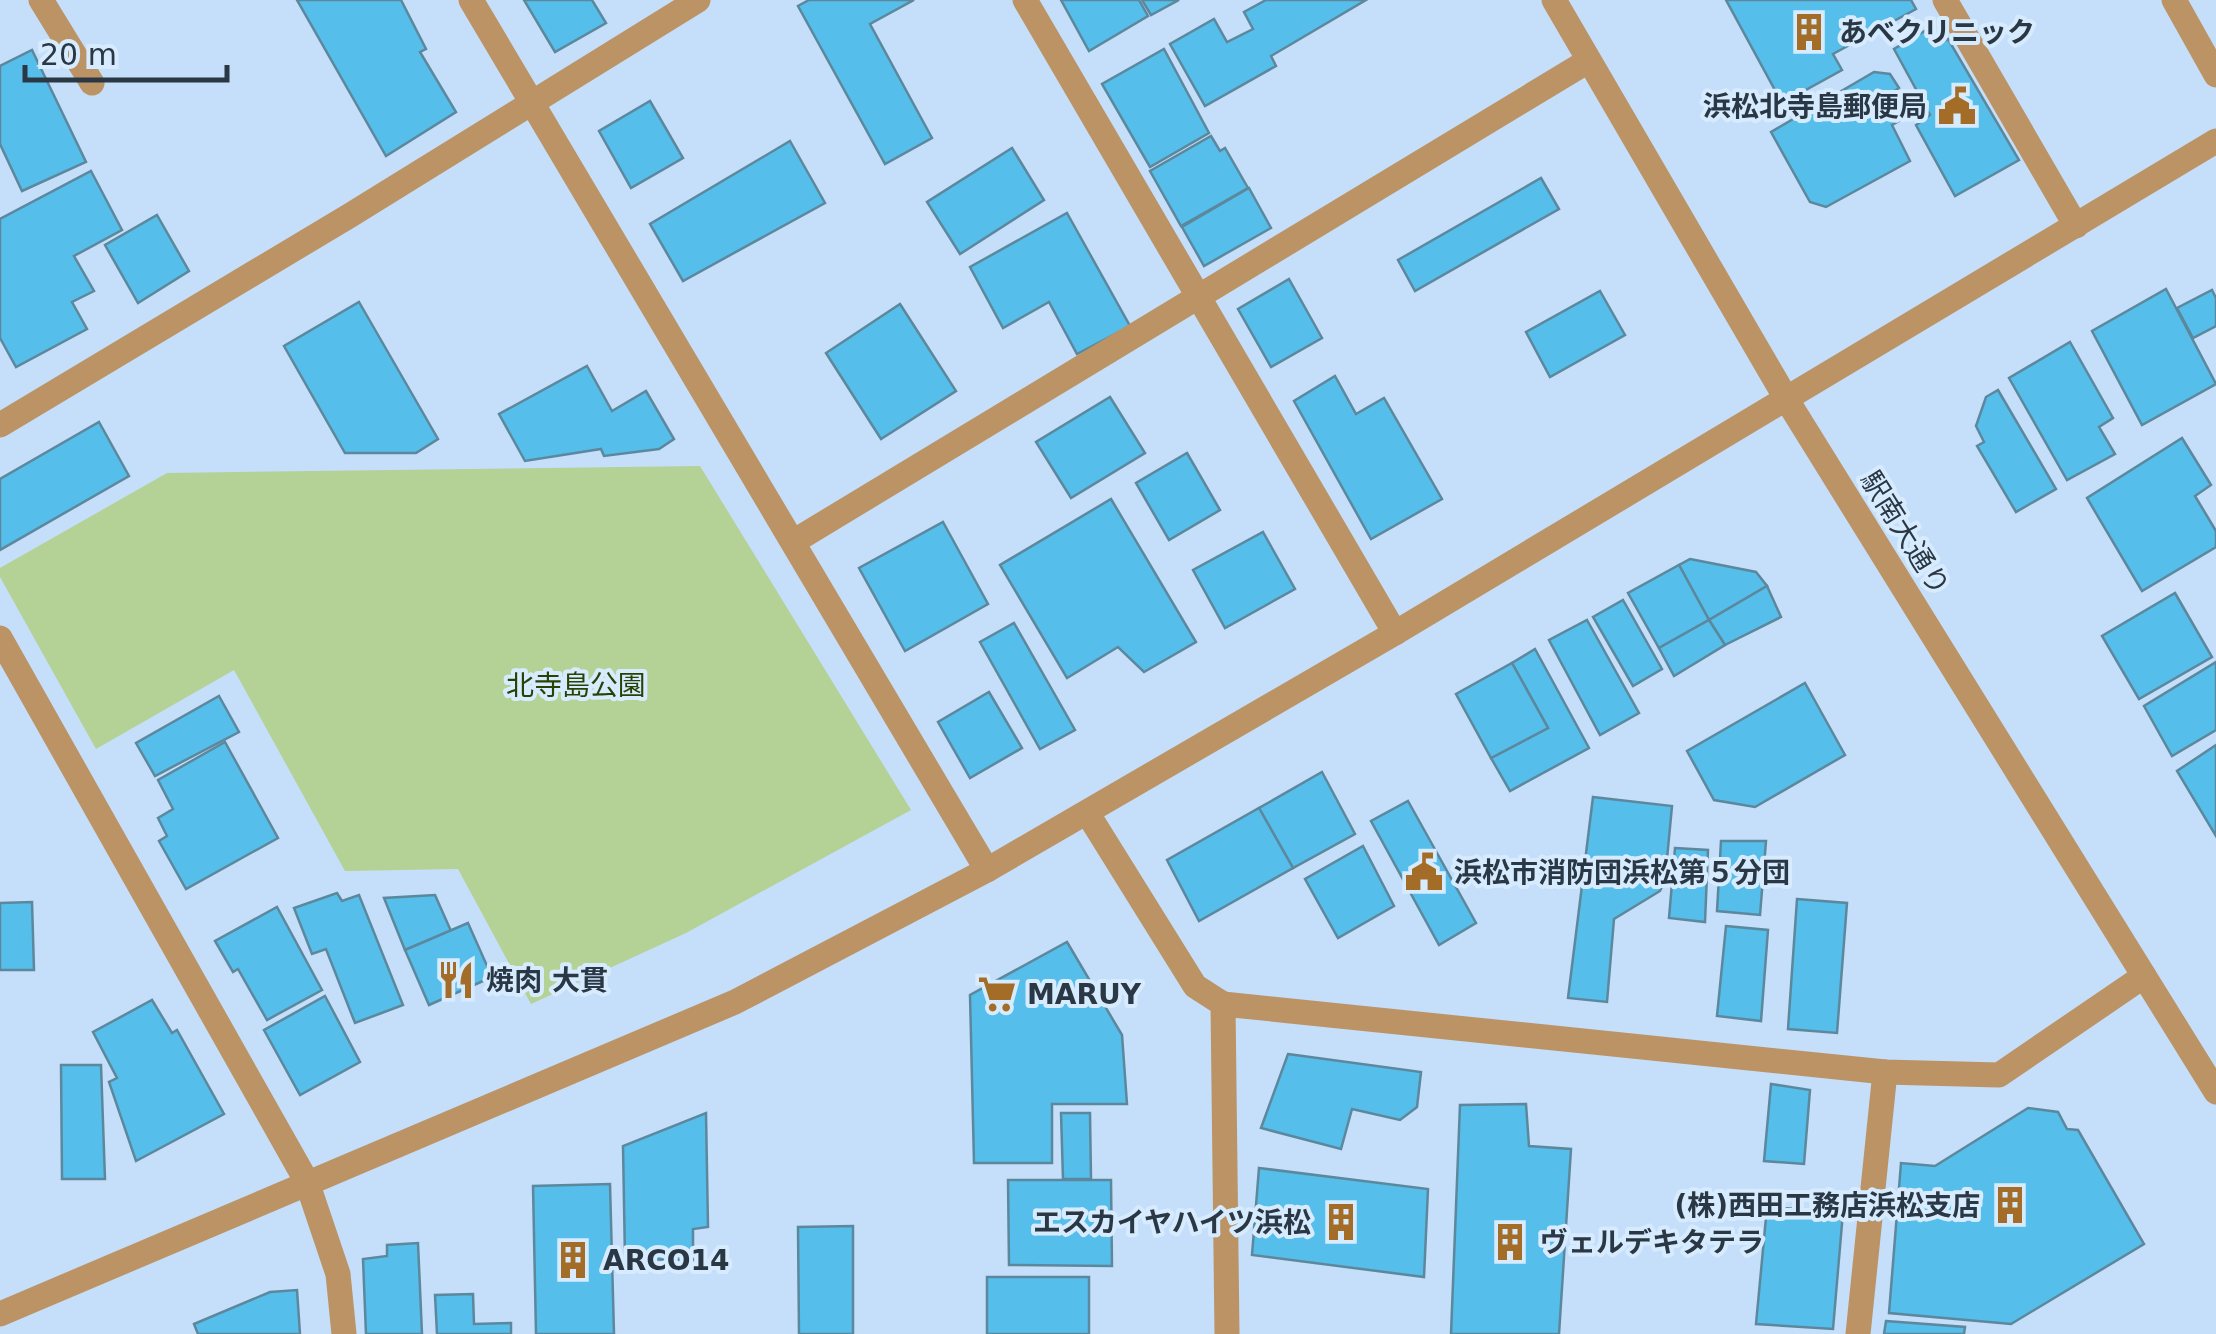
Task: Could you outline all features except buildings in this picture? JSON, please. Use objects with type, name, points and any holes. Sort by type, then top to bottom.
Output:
[{"type":"street","points":[[40,0],[92,83]]},
{"type":"street","points":[[471,0],[986,870]]},
{"type":"street","points":[[0,425],[698,0]]},
{"type":"street","points":[[1025,0],[1395,633]]},
{"type":"street","name":"駅南大通り","points":[[1554,0],[1787,400],[2216,1092]]},
{"type":"street","points":[[1945,0],[2076,226]]},
{"type":"street","points":[[2174,0],[2216,74]]},
{"type":"street","points":[[793,542],[1588,60]]},
{"type":"street","points":[[0,1314],[734,1002],[986,870],[1395,633],[2216,141]]},
{"type":"street","points":[[0,638],[307,1182],[338,1274],[344,1334]]},
{"type":"street","points":[[1088,814],[1195,986],[1223,1004],[1885,1072],[1999,1075],[2144,976]]},
{"type":"street","points":[[1223,1004],[1227,1334]]},
{"type":"street","points":[[1858,1334],[1885,1072]]},
{"type":"green space","name":"北寺島公園","points":[[700,466],[911,810],[686,933],[531,1004],[458,869],[345,871],[234,670],[96,749],[0,577],[0,568],[167,473]]},
{"type":"place","name":"あべクリニック","points":[[1809,32]]},
{"type":"place","name":"浜松北寺島郵便局","points":[[1957,106]]},
{"type":"place","name":"浜松市消防団浜松第５分団","points":[[1424,872]]},
{"type":"place","name":"焼肉 大貫","points":[[456,980]]},
{"type":"place","name":"MARUY","points":[[997,994]]},
{"type":"place","name":"(株)西田工務店浜松支店","points":[[2010,1205]]},
{"type":"place","name":"エスカイヤハイツ浜松","points":[[1341,1222]]},
{"type":"place","name":"ヴェルデキタテラ","points":[[1510,1242]]},
{"type":"place","name":"ARCO14","points":[[573,1260]]}]
